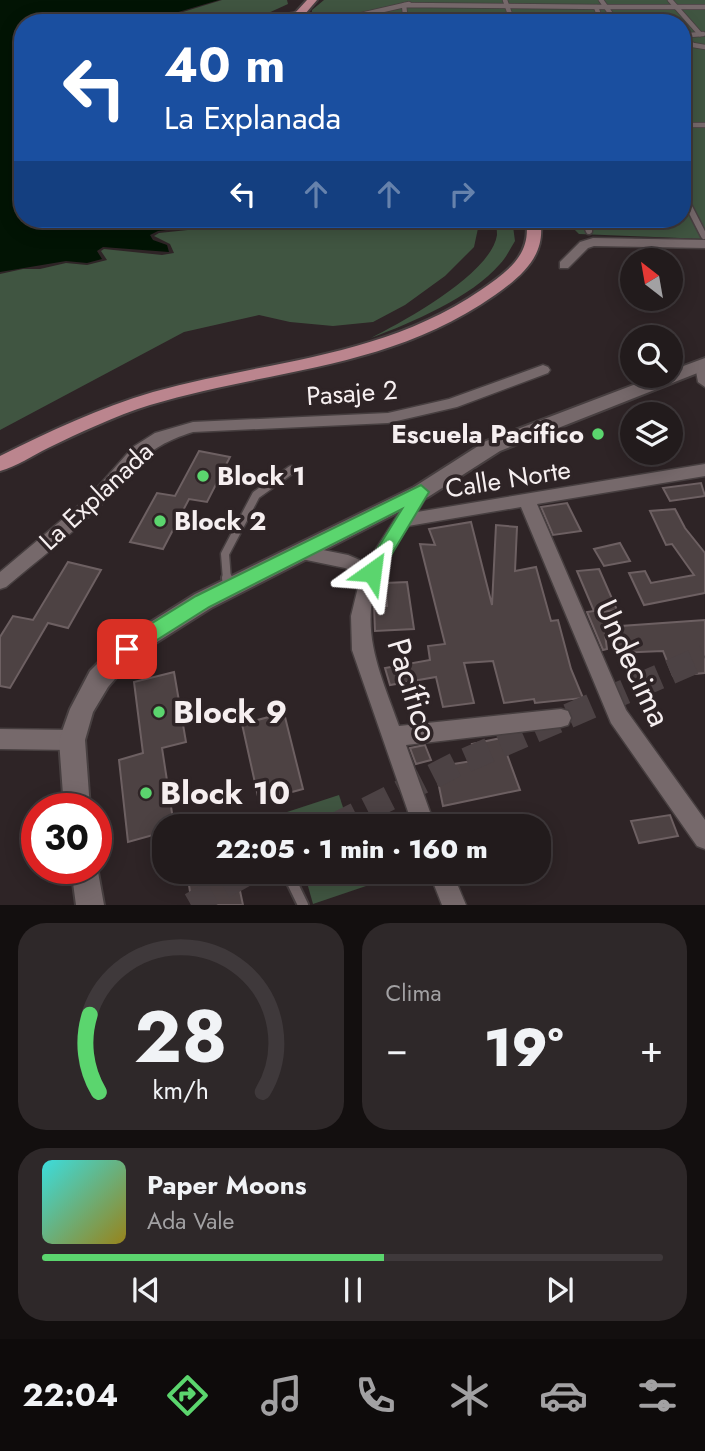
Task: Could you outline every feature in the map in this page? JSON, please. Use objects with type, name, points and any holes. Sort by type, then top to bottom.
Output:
[{"type":"main road","points":[[301,14],[312,0]]},
{"type":"main road","points":[[0,464],[112,413],[160,396],[363,353],[418,335],[470,306],[525,263],[536,239],[534,228]]},
{"type":"street","points":[[564,265],[584,245],[593,242],[704,243]]},
{"type":"street","name":"Pasaje 2","points":[[160,437],[192,427],[388,418],[418,413],[542,370]]},
{"type":"street","points":[[76,793],[72,740],[82,709],[99,678],[127,649],[229,588],[421,492],[493,446],[704,371]]},
{"type":"street","name":"La Explanada","points":[[1,575],[95,501],[139,451],[160,437]]},
{"type":"street","name":"Calle Norte","points":[[402,521],[705,470]]},
{"type":"street","name":"Pacífico","points":[[420,814],[362,650],[360,616],[372,572],[421,492]]},
{"type":"street","name":"Undecima","points":[[527,501],[618,716],[705,838]]},
{"type":"street","points":[[298,552],[348,562],[372,572]]},
{"type":"street","points":[[391,737],[561,718]]},
{"type":"street","points":[[0,739],[72,740]]},
{"type":"street","points":[[87,884],[90,905]]},
{"type":"street","points":[[446,884],[454,905]]},
{"type":"lane","points":[[368,14],[433,0]]},
{"type":"lane","points":[[505,0],[510,14]]},
{"type":"lane","points":[[601,0],[611,14]]},
{"type":"lane","points":[[670,0],[683,14]]},
{"type":"lane","points":[[404,5],[705,6]]},
{"type":"lane","points":[[404,5],[405,14]]},
{"type":"lane","points":[[596,7],[599,14]]},
{"type":"lane","points":[[691,213],[704,243]]},
{"type":"lane","points":[[229,588],[225,554],[230,542],[256,495],[291,470]]},
{"type":"lane","points":[[292,884],[303,905]]},
{"type":"shaded area","points":[[0,0],[219,0],[172,14],[14,14],[14,228],[183,228],[158,231],[150,235],[153,240],[167,245],[169,252],[103,247],[97,251],[102,259],[87,263],[66,261],[0,272]]},
{"type":"shaded area","points":[[222,0],[287,0],[288,4],[266,14],[176,14]]},
{"type":"shaded area","points":[[324,0],[705,0],[705,239],[579,234],[573,228],[691,228],[691,14],[312,14],[312,10]]},
{"type":"shaded area","points":[[207,228],[478,228],[474,247],[445,276],[405,305],[373,322],[333,326],[290,322],[259,315],[184,332],[0,430],[0,274],[66,263],[87,265],[107,260],[101,251],[104,249],[162,255],[174,253],[170,244],[154,236],[159,233]]},
{"type":"shaded area","points":[[497,228],[513,228],[515,241],[502,262],[488,276],[440,308],[371,338],[424,308],[463,280],[491,250],[497,235]]},
{"type":"shaded area","points":[[339,795],[345,814],[288,814]]},
{"type":"shaded area","points":[[307,884],[369,885],[313,904]]},
{"type":"building","points":[[199,451],[230,457],[207,502],[189,499],[163,549],[130,542],[157,493],[175,496]]},
{"type":"building","points":[[701,483],[705,496],[670,501],[663,488]]},
{"type":"building","points":[[567,503],[581,531],[553,535],[541,507]]},
{"type":"building","points":[[675,509],[685,528],[705,553],[705,593],[644,605],[629,573],[645,571],[651,583],[694,575],[672,544],[666,545],[650,511]]},
{"type":"building","points":[[471,522],[492,605],[496,525],[517,527],[515,571],[536,567],[551,621],[558,620],[571,669],[583,698],[504,703],[493,661],[464,663],[474,703],[443,707],[436,677],[390,685],[385,668],[430,660],[428,646],[445,644],[420,544],[435,545],[429,529]]},
{"type":"building","points":[[620,543],[630,561],[604,566],[594,549]]},
{"type":"building","points":[[68,562],[101,570],[68,628],[48,623],[10,688],[0,686],[0,637],[13,616],[33,620]]},
{"type":"building","points":[[599,569],[617,610],[602,612],[607,649],[603,650],[587,612],[594,611],[577,571]]},
{"type":"building","points":[[407,582],[414,629],[375,631],[374,606],[387,606],[385,583]]},
{"type":"building","points":[[705,620],[705,673],[673,676],[663,651],[615,653],[607,627]]},
{"type":"building","points":[[174,672],[186,742],[162,748],[172,814],[152,814],[152,835],[128,842],[119,760],[143,753],[134,682]]},
{"type":"building","points":[[284,713],[303,789],[259,801],[242,724]]},
{"type":"building","points":[[501,738],[520,790],[443,806],[435,767],[478,760],[472,744]]},
{"type":"building","points":[[425,745],[431,760],[416,764],[410,748]]},
{"type":"building","points":[[670,815],[678,836],[639,843],[631,821]]},
{"type":"building","points":[[189,884],[239,884],[243,905],[192,905]]},
{"type":"tunnel","points":[[358,814],[457,764],[705,657]]},
{"type":"tunnel","points":[[191,905],[228,884]]},
{"type":"place","name":"Escuela Pacífico","points":[[598,434]]},
{"type":"place","name":"Block 1","points":[[203,476]]},
{"type":"place","name":"Block 2","points":[[160,521]]},
{"type":"place","name":"Block 9","points":[[159,712]]},
{"type":"place","name":"Block 10","points":[[146,793]]},
{"type":"route","points":[[127,649],[202,601],[421,492],[372,572]]}]
